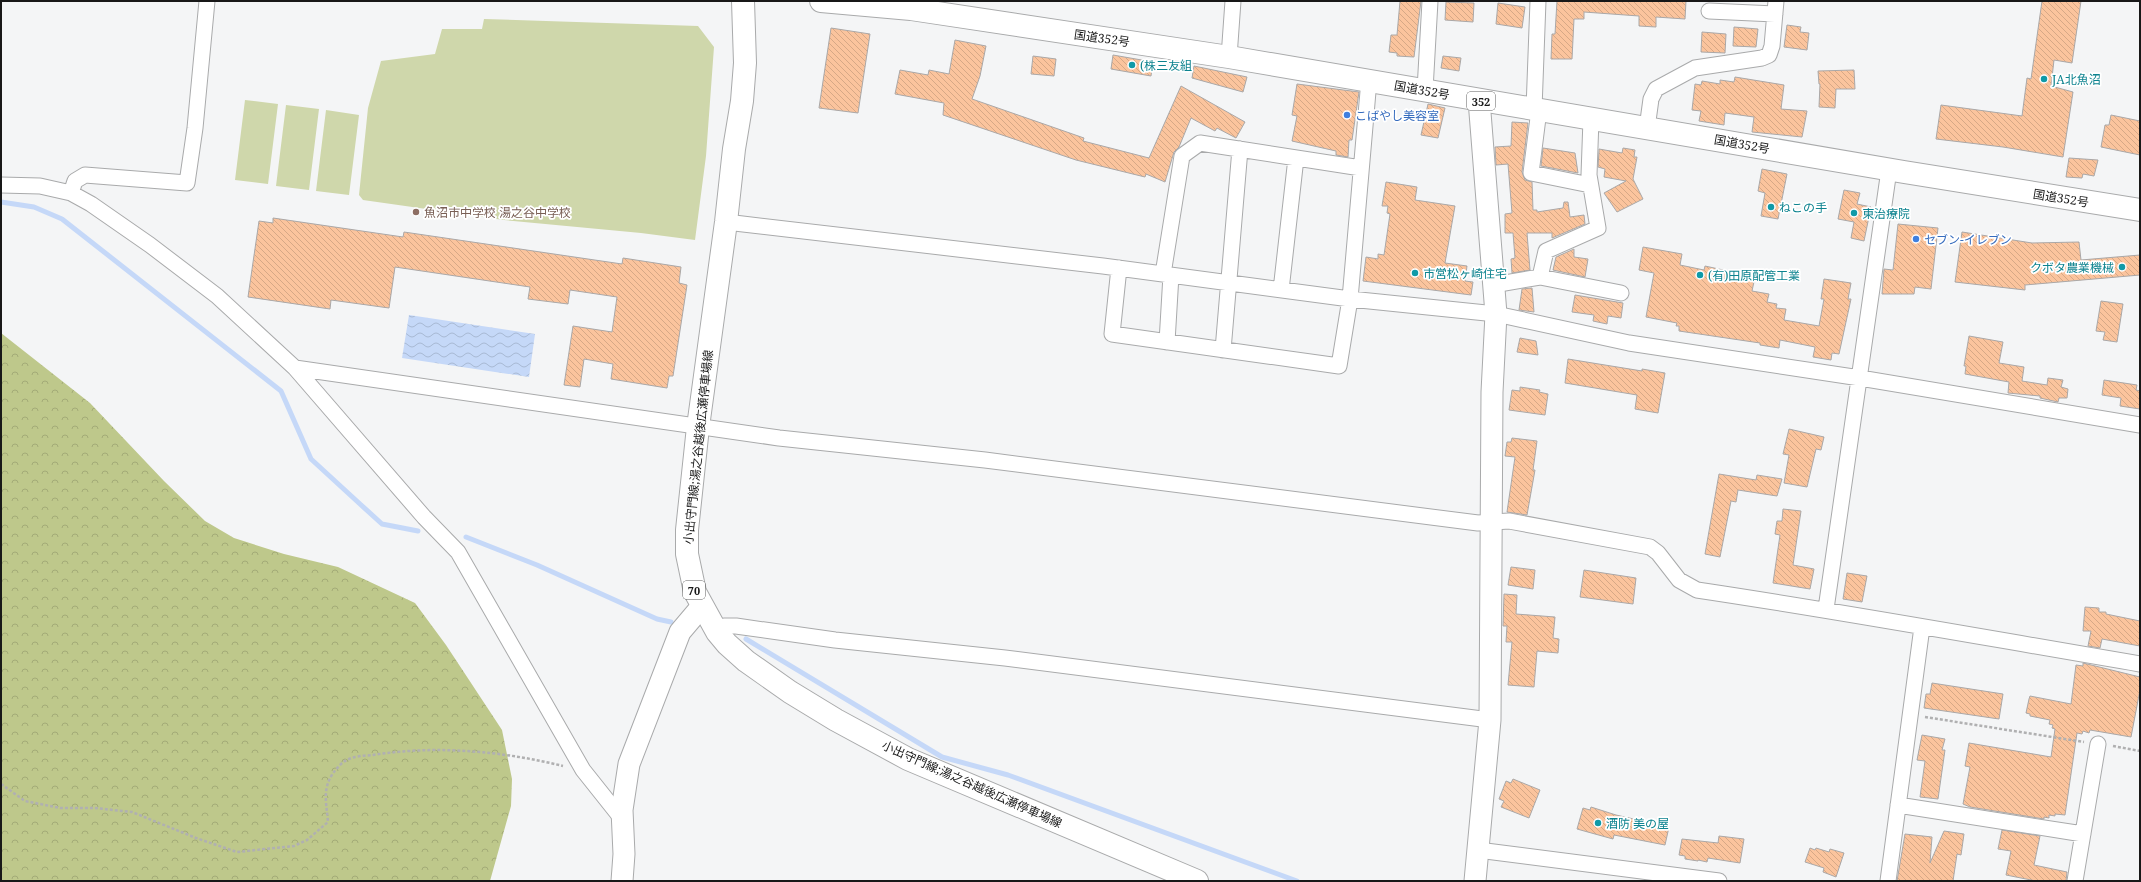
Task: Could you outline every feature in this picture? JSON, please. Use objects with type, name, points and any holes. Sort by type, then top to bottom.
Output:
[{"type":"main road","name":"小出守門線;湯之谷越後広瀬停車場線","points":[[743,1],[745,63],[742,101],[734,149],[726,222],[698,427],[687,530],[687,554],[691,580],[702,606],[717,632],[727,644],[746,660],[790,692],[836,720],[908,759],[1197,881]]},
{"type":"main road","name":"国道352号","points":[[821,1],[911,10],[1229,56],[1889,170],[2140,210]]},
{"type":"street","points":[[71,193],[75,181],[85,175],[188,182],[195,128],[207,1]]},
{"type":"street","points":[[1229,56],[1233,1]]},
{"type":"street","points":[[1425,90],[1430,1]]},
{"type":"street","points":[[1538,1],[1536,110],[1531,173],[1590,185]]},
{"type":"street","points":[[1647,128],[1651,99],[1656,89],[1695,68],[1762,58],[1769,55],[1772,46],[1776,8],[1709,11]]},
{"type":"street","points":[[1119,268],[1112,334],[1339,366],[1350,299],[1369,80]]},
{"type":"street","points":[[1475,881],[1490,720],[1492,392],[1496,314],[1480,100]]},
{"type":"street","points":[[1540,277],[1546,251],[1598,228],[1589,176],[1591,119]]},
{"type":"street","points":[[1167,342],[1167,274],[1182,156],[1200,143],[1361,168]]},
{"type":"street","points":[[1223,350],[1240,149]]},
{"type":"street","points":[[1281,290],[1296,158]]},
{"type":"street","points":[[1826,609],[1889,170]]},
{"type":"street","points":[[1,185],[40,186],[71,193],[91,204],[150,245],[217,296],[295,368],[424,517],[458,552],[582,770],[622,819]]},
{"type":"street","points":[[726,222],[1119,268],[1350,299],[1496,314],[1629,343],[1860,378],[2140,425]]},
{"type":"street","points":[[1493,284],[1540,277],[1621,293]]},
{"type":"street","points":[[295,368],[698,427],[1000,462],[1478,523],[1509,521],[1650,547],[1658,553],[1679,580],[1697,590],[1826,609],[2140,664]]},
{"type":"street","points":[[622,881],[624,854],[622,819],[624,787],[629,764],[650,705],[680,632],[702,606]]},
{"type":"street","points":[[717,632],[724,626],[736,626],[835,640],[1005,658],[1490,720]]},
{"type":"street","points":[[1888,881],[1922,627]]},
{"type":"street","points":[[2075,881],[2098,744]]},
{"type":"street","points":[[1898,805],[2083,834]]},
{"type":"street","points":[[1478,850],[1719,881]]},
{"type":"path","points":[[1910,714],[2140,751]]},
{"type":"path","points":[[1,784],[25,801],[60,808],[95,808],[132,812],[196,838],[237,852],[294,846],[307,840],[328,822],[325,787],[339,766],[349,758],[400,751],[452,750],[542,761],[582,770]]},
{"type":"green space","points":[[484,19],[698,26],[714,47],[706,156],[695,240],[641,233],[504,220],[363,200],[359,195],[368,108],[381,61],[435,54],[442,29],[482,29]]},
{"type":"green space","points":[[245,100],[278,104],[268,184],[235,180]]},
{"type":"green space","points":[[286,105],[319,109],[309,190],[276,186]]},
{"type":"green space","points":[[326,110],[359,115],[349,195],[316,191]]},
{"type":"green space","points":[[1,333],[90,403],[164,481],[205,521],[234,538],[284,554],[338,567],[415,603],[446,645],[502,730],[512,779],[511,806],[490,881],[1,881]]},
{"type":"water","points":[[409,315],[535,334],[529,377],[402,358]]},
{"type":"building","points":[[1400,1],[1421,1],[1414,57],[1397,56],[1397,53],[1389,52],[1391,35],[1397,35]]},
{"type":"building","points":[[1557,1],[1686,1],[1685,19],[1656,17],[1656,27],[1639,26],[1639,16],[1584,12],[1584,19],[1574,19],[1572,59],[1551,59],[1552,34],[1555,34]]},
{"type":"building","name":"JA北魚沼","points":[[2042,1],[2081,1],[2072,63],[2054,60],[2051,86],[2073,92],[2063,157],[2003,147],[1936,139],[1941,105],[2022,116],[2027,78],[2031,79]]},
{"type":"building","points":[[1446,2],[1474,3],[1473,22],[1445,20]]},
{"type":"building","points":[[1498,3],[1525,7],[1522,28],[1496,24]]},
{"type":"building","points":[[1787,25],[1801,27],[1800,32],[1809,33],[1807,50],[1784,47]]},
{"type":"building","points":[[1734,27],[1758,29],[1756,47],[1733,46]]},
{"type":"building","points":[[831,28],[870,34],[858,113],[819,108]]},
{"type":"building","points":[[1702,32],[1726,34],[1725,53],[1701,52]]},
{"type":"building","points":[[955,40],[986,46],[980,76],[972,99],[1084,138],[1083,141],[1149,158],[1181,86],[1245,122],[1236,138],[1217,128],[1215,131],[1191,118],[1179,147],[1174,152],[1165,182],[1146,174],[1145,177],[1076,160],[943,115],[944,103],[895,94],[900,70],[928,75],[929,70],[949,74]]},
{"type":"building","name":"(株三友組","points":[[1113,55],[1153,62],[1151,76],[1111,69]]},
{"type":"building","points":[[1033,56],[1056,59],[1054,76],[1031,74]]},
{"type":"building","points":[[1443,56],[1461,58],[1459,71],[1441,68]]},
{"type":"building","points":[[1194,66],[1247,77],[1243,92],[1192,78]]},
{"type":"building","points":[[1854,70],[1855,89],[1836,89],[1835,108],[1819,107],[1820,84],[1818,71]]},
{"type":"building","points":[[1735,77],[1784,85],[1781,109],[1807,111],[1802,137],[1752,132],[1754,117],[1725,113],[1724,125],[1699,121],[1701,111],[1692,110],[1695,84],[1701,85],[1702,81],[1720,84],[1720,80],[1734,82]]},
{"type":"building","points":[[1297,84],[1359,92],[1352,140],[1349,140],[1348,157],[1336,155],[1336,151],[1292,141],[1297,116],[1292,115]]},
{"type":"building","points":[[1428,104],[1445,108],[1438,138],[1421,135]]},
{"type":"building","points":[[2111,115],[2140,121],[2140,155],[2101,147],[2105,125],[2109,125]]},
{"type":"building","points":[[1512,122],[1528,123],[1522,172],[1525,180],[1532,182],[1533,210],[1537,210],[1537,212],[1563,208],[1564,202],[1568,202],[1570,217],[1584,215],[1585,224],[1552,238],[1552,233],[1527,233],[1530,270],[1512,273],[1511,259],[1515,258],[1513,233],[1505,233],[1505,214],[1512,213],[1508,164],[1496,165],[1495,147],[1511,146]]},
{"type":"building","points":[[1543,148],[1575,153],[1578,173],[1541,166]]},
{"type":"building","points":[[1623,148],[1635,150],[1634,157],[1637,157],[1633,179],[1643,199],[1617,212],[1604,193],[1626,181],[1604,177],[1605,169],[1598,167],[1599,149],[1622,153]]},
{"type":"building","points":[[2069,158],[2098,160],[2094,176],[2083,174],[2082,178],[2066,177]]},
{"type":"building","name":"ねこの手","points":[[1762,169],[1787,174],[1778,219],[1761,216],[1765,193],[1758,191]]},
{"type":"building","points":[[1386,182],[1417,187],[1415,200],[1455,206],[1445,263],[1467,266],[1465,281],[1473,282],[1471,295],[1363,281],[1366,257],[1378,259],[1378,254],[1384,255],[1390,214],[1387,213],[1388,206],[1382,206]]},
{"type":"building","name":"東治療院","points":[[1844,190],[1860,193],[1857,204],[1871,207],[1864,241],[1851,238],[1854,222],[1838,219]]},
{"type":"building","points":[[273,218],[403,237],[404,232],[622,264],[623,258],[681,267],[679,283],[687,285],[673,376],[669,376],[667,388],[611,379],[613,364],[584,359],[580,387],[564,385],[573,326],[612,332],[617,297],[570,290],[568,304],[528,299],[530,287],[395,267],[389,308],[331,300],[330,309],[248,297],[259,221],[273,223]]},
{"type":"building","points":[[1898,224],[1938,228],[1931,289],[1915,287],[1914,294],[1882,294],[1884,269],[1893,270]]},
{"type":"building","points":[[1962,232],[2032,243],[2079,242],[2081,260],[2140,255],[2140,275],[2025,285],[2025,290],[1955,282]]},
{"type":"building","points":[[1643,247],[1682,254],[1680,265],[1704,270],[1705,266],[1755,277],[1752,291],[1769,294],[1767,302],[1777,304],[1776,308],[1786,309],[1784,320],[1819,326],[1824,299],[1821,299],[1824,279],[1851,283],[1848,299],[1851,299],[1839,354],[1832,353],[1831,360],[1813,357],[1815,347],[1780,340],[1779,348],[1760,345],[1760,343],[1679,331],[1679,326],[1676,326],[1677,323],[1646,317],[1654,273],[1639,270]]},
{"type":"building","points":[[1574,249],[1574,257],[1588,259],[1585,277],[1553,270],[1556,257]]},
{"type":"building","points":[[1532,288],[1534,312],[1519,310],[1522,289]]},
{"type":"building","points":[[1575,295],[1623,303],[1621,318],[1608,316],[1607,324],[1593,321],[1594,315],[1572,312]]},
{"type":"building","points":[[2101,301],[2123,304],[2117,342],[2103,340],[2105,332],[2096,331]]},
{"type":"building","points":[[1969,336],[2003,342],[1999,363],[2024,367],[2022,381],[2047,385],[2048,378],[2063,380],[2061,387],[2068,389],[2067,398],[2059,398],[2058,402],[2040,398],[2040,396],[2008,393],[2009,382],[1965,374],[1966,366],[1964,366]]},
{"type":"building","points":[[1520,338],[1536,341],[1538,355],[1517,352]]},
{"type":"building","points":[[1568,359],[1642,371],[1642,369],[1665,373],[1658,413],[1635,409],[1637,395],[1565,383]]},
{"type":"building","points":[[2104,380],[2137,385],[2136,390],[2140,391],[2140,409],[2120,406],[2121,398],[2102,395]]},
{"type":"building","points":[[1520,387],[1540,390],[1539,392],[1548,394],[1545,415],[1509,410],[1512,390],[1520,391]]},
{"type":"building","points":[[1789,429],[1824,437],[1821,450],[1816,449],[1807,487],[1784,483],[1789,455],[1783,454]]},
{"type":"building","points":[[1512,438],[1537,441],[1533,470],[1535,470],[1527,515],[1507,512],[1515,457],[1505,456],[1507,442],[1511,442]]},
{"type":"building","points":[[1719,474],[1756,480],[1757,475],[1782,479],[1777,496],[1738,490],[1736,502],[1731,501],[1720,557],[1705,554]]},
{"type":"building","points":[[1783,509],[1801,511],[1793,565],[1814,569],[1810,589],[1773,583],[1780,535],[1775,534],[1777,521],[1782,521]]},
{"type":"building","points":[[1511,567],[1535,570],[1533,589],[1508,585]]},
{"type":"building","points":[[1584,570],[1636,578],[1633,604],[1580,597]]},
{"type":"building","points":[[1847,573],[1867,576],[1862,602],[1843,599]]},
{"type":"building","points":[[1504,594],[1517,595],[1516,614],[1555,617],[1553,638],[1559,639],[1558,653],[1537,651],[1534,687],[1508,685],[1512,642],[1506,642],[1507,626],[1503,626]]},
{"type":"building","points":[[2085,607],[2099,608],[2099,612],[2106,612],[2106,614],[2140,621],[2140,646],[2102,639],[2100,648],[2088,646],[2091,631],[2083,631]]},
{"type":"building","points":[[2083,663],[2140,677],[2140,690],[2131,737],[2090,730],[2089,733],[2083,731],[2082,734],[2077,733],[2065,815],[2049,815],[2049,818],[2044,817],[2044,819],[1970,807],[1963,804],[1970,767],[1965,766],[1969,743],[2051,757],[2055,729],[2052,728],[2053,725],[2049,724],[2050,720],[2030,716],[2030,714],[2026,713],[2030,696],[2071,704],[2076,665],[2083,666]]},
{"type":"building","points":[[1932,683],[2003,694],[1999,719],[1924,708],[1926,694],[1930,694]]},
{"type":"building","points":[[1922,735],[1945,739],[1942,750],[1945,750],[1938,799],[1920,797],[1925,761],[1917,760]]},
{"type":"building","points":[[1513,779],[1540,790],[1529,818],[1501,807],[1504,801],[1499,799],[1506,781],[1511,783]]},
{"type":"building","points":[[1591,807],[1616,815],[1669,827],[1665,845],[1614,835],[1613,839],[1577,829],[1583,808],[1590,810]]},
{"type":"building","points":[[2002,830],[2040,836],[2034,865],[2067,872],[2066,881],[2036,881],[2006,875],[2011,851],[1998,849]]},
{"type":"building","points":[[1944,831],[1964,834],[1961,855],[1957,854],[1953,881],[1897,881],[1905,834],[1932,837],[1930,863]]},
{"type":"building","points":[[1719,836],[1744,839],[1740,863],[1708,858],[1707,862],[1698,861],[1685,859],[1685,856],[1679,855],[1682,839],[1718,843]]},
{"type":"building","points":[[1810,848],[1815,850],[1816,848],[1829,852],[1830,849],[1844,853],[1836,877],[1823,872],[1824,868],[1805,862]]},
{"type":"waterway","points":[[1,202],[34,207],[62,219],[281,391],[311,459],[382,524],[418,531]]},
{"type":"waterway","points":[[466,537],[537,565],[657,619],[671,622]]},
{"type":"waterway","points":[[746,639],[942,757],[1008,775],[1297,881]]},
{"type":"place","name":"(株三友組","points":[[1132,65]]},
{"type":"place","name":"JA北魚沼","points":[[2044,79]]},
{"type":"place","name":"こばやし美容室","points":[[1347,115]]},
{"type":"place","name":"ねこの手","points":[[1771,207]]},
{"type":"place","name":"魚沼市中学校 湯之谷中学校","points":[[416,212]]},
{"type":"place","name":"東治療院","points":[[1854,213]]},
{"type":"place","name":"セブン-イレブン","points":[[1916,239]]},
{"type":"place","name":"クボタ農業機械","points":[[2122,267]]},
{"type":"place","name":"市営松ヶ崎住宅","points":[[1415,273]]},
{"type":"place","name":"(有)田原配管工業","points":[[1700,275]]},
{"type":"place","name":"酒防 美の屋","points":[[1598,823]]}]
